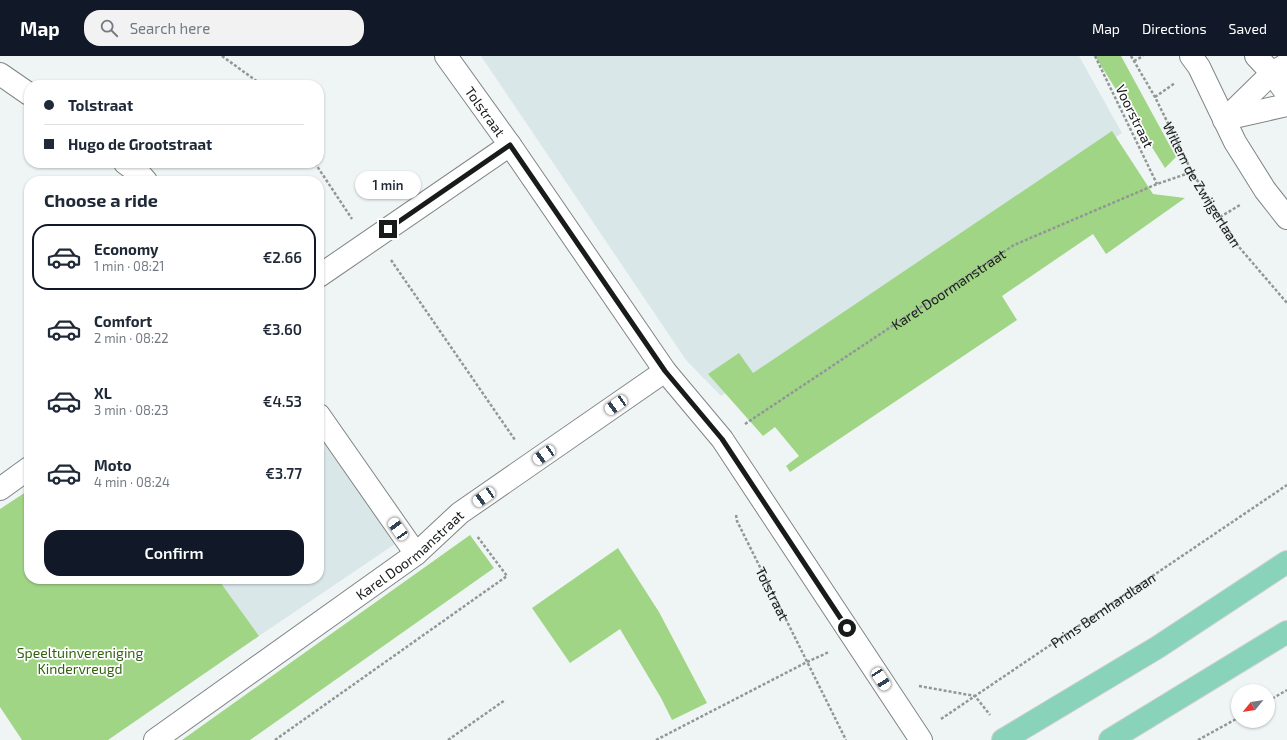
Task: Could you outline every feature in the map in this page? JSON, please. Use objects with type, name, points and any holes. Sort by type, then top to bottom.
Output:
[{"type":"main road","points":[[1003,740],[1158,647],[1287,562]]},
{"type":"main road","points":[[1110,740],[1287,632]]},
{"type":"street","name":"Tolstraat","points":[[446,56],[510,145],[665,371],[722,439],[919,738]]},
{"type":"street","points":[[1192,56],[1199,67],[1235,142],[1265,190],[1287,218]]},
{"type":"street","points":[[1256,56],[1280,68],[1287,94]]},
{"type":"street","points":[[1224,120],[1280,68]]},
{"type":"street","points":[[0,74],[24,91]]},
{"type":"street","points":[[1224,120],[1287,105]]},
{"type":"street","points":[[324,273],[510,145]]},
{"type":"street","points":[[132,168],[142,176]]},
{"type":"street","name":"Karel Doormanstraat","points":[[155,740],[416,554],[460,513],[665,371]]},
{"type":"street","points":[[324,423],[416,554]]},
{"type":"street","points":[[0,488],[24,471]]},
{"type":"path","points":[[222,56],[255,80]]},
{"type":"path","name":"Voorstraat","points":[[1095,56],[1156,184]]},
{"type":"path","name":"Willem de Zwijgerlaan","points":[[1131,56],[1155,97],[1192,172],[1239,247],[1287,303]]},
{"type":"path","points":[[1134,61],[1143,56]]},
{"type":"path","points":[[319,168],[372,240],[531,464]]},
{"type":"path","name":"Karel Doormanstraat","points":[[722,439],[1014,245],[1156,184],[1192,172]]},
{"type":"path","name":"Prins Bernhardlaan","points":[[919,738],[975,696],[1287,485]]},
{"type":"path","points":[[275,740],[507,576],[460,513]]},
{"type":"path","name":"Tolstraat","points":[[736,514],[737,521],[846,740]]},
{"type":"path","points":[[656,740],[807,662],[855,640]]},
{"type":"path","points":[[881,679],[975,696],[988,712],[1003,740]]},
{"type":"path","points":[[1275,697],[1287,690]]},
{"type":"path","points":[[448,740],[505,700]]},
{"type":"path","points":[[1198,740],[1231,722]]},
{"type":"shaded area","points":[[481,56],[1079,56],[1122,133],[721,396],[686,360]]},
{"type":"shaded area","points":[[324,438],[398,542],[259,636],[222,584],[324,584]]},
{"type":"green space","points":[[1095,56],[1121,56],[1176,157],[1165,168]]},
{"type":"green space","points":[[1112,131],[1153,194],[1185,198],[1106,254],[1093,234],[1002,296],[1017,320],[790,472],[786,466],[799,456],[775,427],[763,436],[708,374],[739,353],[753,373]]},
{"type":"green space","name":"Speeltuinvereniging Kindervreugd","points":[[24,493],[24,584],[222,584],[259,636],[108,740],[22,740],[0,707],[0,509]]},
{"type":"green space","points":[[470,535],[494,568],[250,740],[182,740]]},
{"type":"green space","points":[[618,548],[659,612],[707,703],[672,720],[661,698],[620,629],[570,663],[532,608]]},
{"type":"route","points":[[388,229],[510,145],[665,371],[722,439],[847,628]]}]
